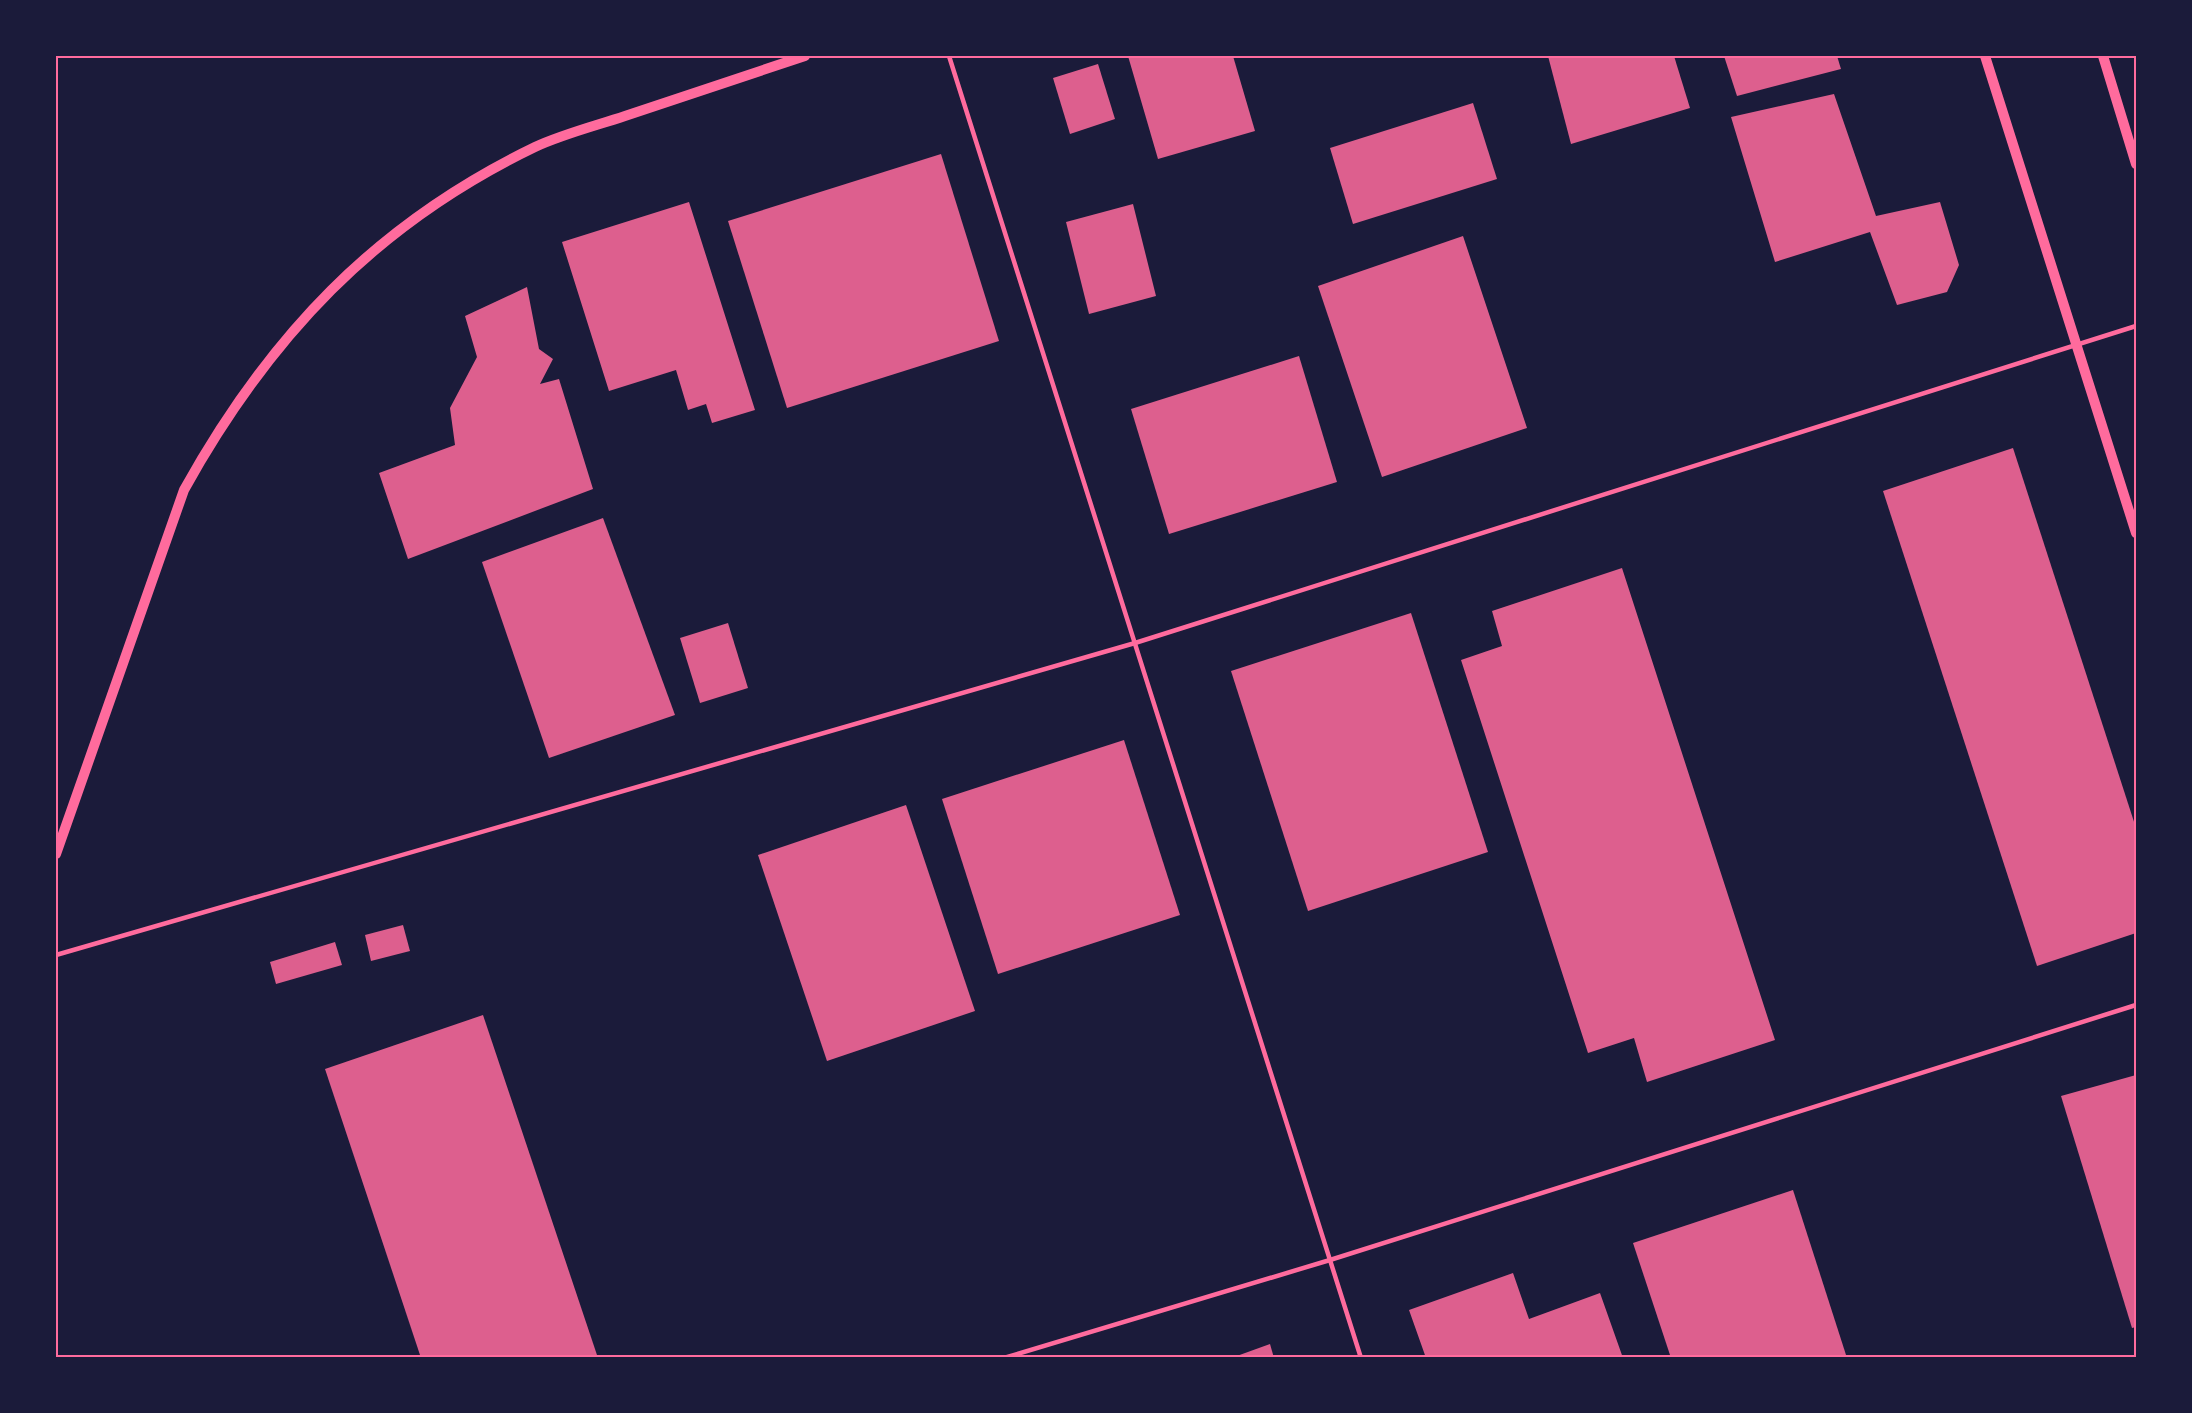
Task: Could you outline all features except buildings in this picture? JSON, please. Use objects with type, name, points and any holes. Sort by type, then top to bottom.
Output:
[{"type":"street","points":[[56,854],[184,490],[232,409],[289,334],[332,288],[379,246],[429,209],[482,175],[537,146],[805,56]]},
{"type":"street","points":[[1985,56],[2136,533]]},
{"type":"street","points":[[2103,56],[2136,164]]},
{"type":"lane","points":[[949,56],[1361,1358]]},
{"type":"lane","points":[[56,955],[1135,643],[2136,326]]},
{"type":"lane","points":[[1004,1358],[1330,1260],[2136,1005]]}]
